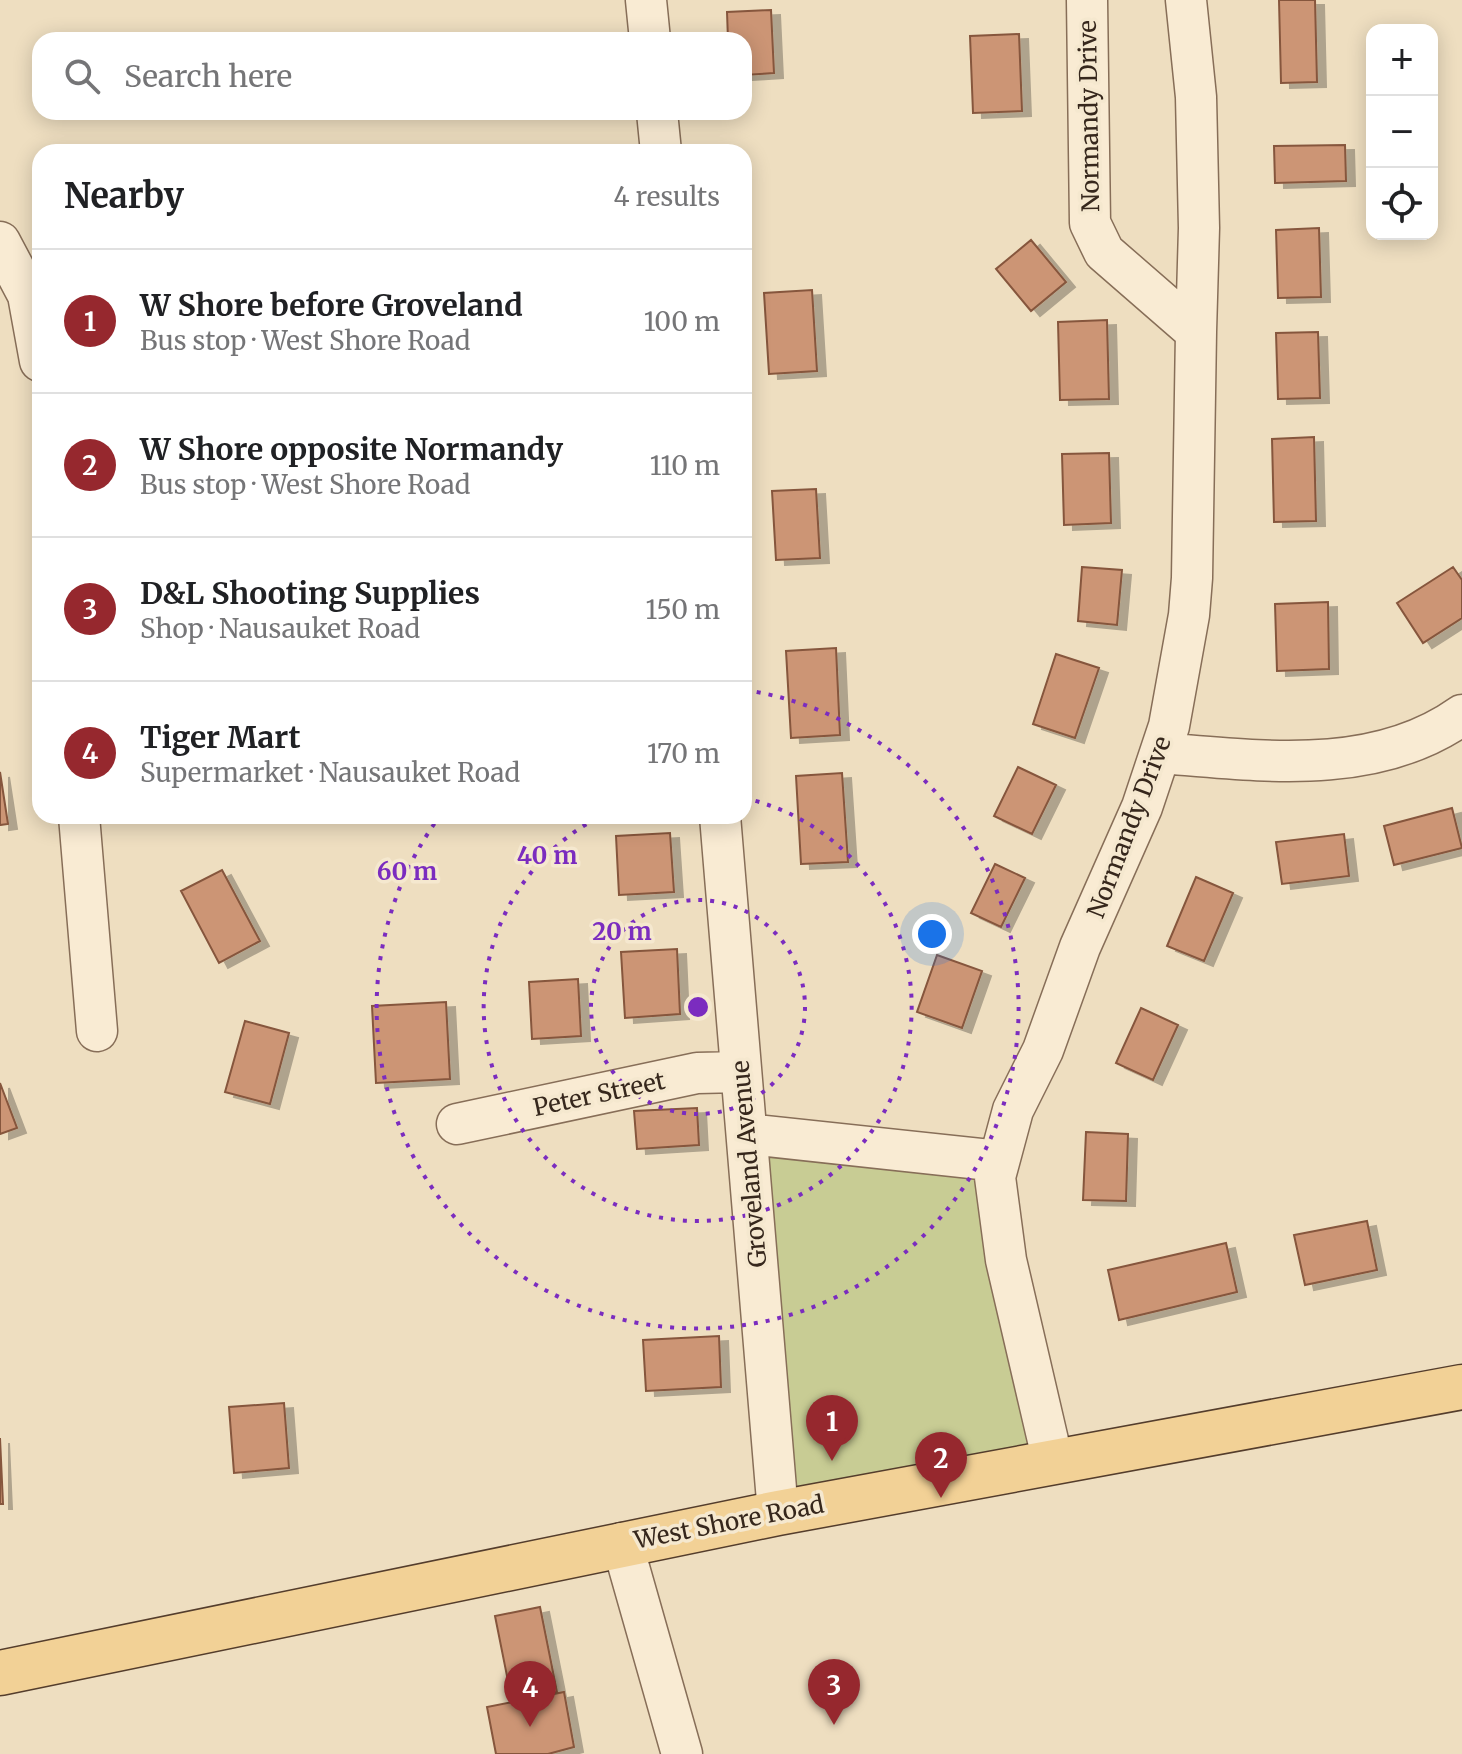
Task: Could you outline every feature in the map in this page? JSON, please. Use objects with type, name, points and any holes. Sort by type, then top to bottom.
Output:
[{"type":"main road","name":"West Shore Road","points":[[0,1673],[622,1543],[1462,1387]]},
{"type":"street","points":[[646,0],[649,32]]},
{"type":"street","name":"Normandy Drive","points":[[1087,0],[1090,223],[1104,252],[1196,332]]},
{"type":"street","name":"Normandy Drive","points":[[1053,1462],[1006,1260],[996,1191],[999,1161],[1013,1110],[1043,1050],[1080,947],[1162,753],[1190,603],[1196,509],[1199,228],[1196,97],[1186,0]]},
{"type":"street","points":[[658,120],[660,144]]},
{"type":"street","points":[[0,242],[32,292]]},
{"type":"street","points":[[1162,753],[1308,762],[1386,749],[1462,715]]},
{"type":"street","points":[[80,824],[97,1031]]},
{"type":"street","name":"Groveland Avenue","points":[[721,824],[778,1513]]},
{"type":"street","name":"Peter Street","points":[[457,1124],[697,1073],[741,1072]]},
{"type":"street","points":[[748,1134],[999,1161]]},
{"type":"street","points":[[622,1543],[682,1754]]},
{"type":"green space","points":[[753,1128],[995,1158],[1052,1453],[785,1508]]},
{"type":"building","points":[[1279,0],[1315,0],[1317,82],[1281,83]]},
{"type":"building","points":[[771,10],[774,73],[752,74],[752,32],[728,32],[727,12]]},
{"type":"building","points":[[1019,34],[1022,111],[973,113],[970,36]]},
{"type":"building","points":[[1345,145],[1346,181],[1275,183],[1274,146]]},
{"type":"building","points":[[1319,228],[1321,297],[1278,298],[1276,230]]},
{"type":"building","points":[[1031,240],[1066,282],[1031,311],[996,269]]},
{"type":"building","points":[[812,290],[817,371],[769,374],[764,293]]},
{"type":"building","points":[[1107,320],[1109,399],[1060,400],[1058,322]]},
{"type":"building","points":[[1318,332],[1320,398],[1278,399],[1276,333]]},
{"type":"building","points":[[1314,437],[1316,521],[1274,522],[1272,439]]},
{"type":"building","points":[[1109,453],[1111,523],[1064,525],[1062,454]]},
{"type":"building","points":[[816,489],[820,558],[776,560],[772,491]]},
{"type":"building","points":[[1082,567],[1122,570],[1117,625],[1078,621]]},
{"type":"building","points":[[1453,567],[1462,580],[1462,618],[1423,643],[1397,603]]},
{"type":"building","points":[[1328,602],[1329,669],[1277,671],[1275,604]]},
{"type":"building","points":[[836,648],[840,735],[791,738],[786,651]]},
{"type":"building","points":[[1056,654],[1099,668],[1075,738],[1033,724]]},
{"type":"building","points":[[1018,767],[1056,785],[1032,834],[994,816]]},
{"type":"building","points":[[0,772],[8,824],[0,825]]},
{"type":"building","points":[[842,773],[848,862],[801,864],[796,776]]},
{"type":"building","points":[[1452,808],[1462,848],[1394,865],[1384,826]]},
{"type":"building","points":[[670,833],[674,892],[619,895],[616,836]]},
{"type":"building","points":[[1344,834],[1349,876],[1282,884],[1276,842]]},
{"type":"building","points":[[995,864],[1025,878],[1001,927],[971,913]]},
{"type":"building","points":[[222,870],[260,941],[219,963],[181,891]]},
{"type":"building","points":[[1196,877],[1233,893],[1204,961],[1167,946]]},
{"type":"building","points":[[677,949],[680,1014],[625,1018],[621,952]]},
{"type":"building","points":[[937,955],[982,971],[962,1028],[917,1012]]},
{"type":"building","points":[[578,979],[581,1036],[532,1039],[529,982]]},
{"type":"building","points":[[446,1002],[450,1079],[376,1083],[372,1006]]},
{"type":"building","points":[[1141,1008],[1178,1025],[1153,1080],[1116,1063]]},
{"type":"building","points":[[245,1021],[289,1033],[270,1104],[225,1092]]},
{"type":"building","points":[[0,1083],[17,1128],[0,1134]]},
{"type":"building","points":[[697,1108],[699,1145],[637,1149],[634,1111]]},
{"type":"building","points":[[1086,1132],[1128,1134],[1126,1201],[1083,1200]]},
{"type":"building","points":[[1367,1221],[1377,1270],[1305,1285],[1294,1235]]},
{"type":"building","points":[[1226,1243],[1237,1292],[1119,1320],[1108,1270]]},
{"type":"building","points":[[719,1336],[721,1387],[646,1391],[643,1340]]},
{"type":"building","points":[[284,1403],[289,1468],[234,1473],[229,1407]]},
{"type":"building","points":[[0,1438],[3,1504],[0,1504]]},
{"type":"building","points":[[540,1607],[557,1692],[512,1701],[495,1616]]},
{"type":"building","points":[[564,1692],[574,1747],[548,1754],[496,1754],[487,1707]]},
{"type":"place","name":"W Shore before Groveland","points":[[832,1461]]},
{"type":"place","name":"W Shore opposite Normandy","points":[[941,1498]]},
{"type":"place","name":"D&L Shooting Supplies","points":[[834,1725]]},
{"type":"place","name":"Tiger Mart","points":[[530,1727]]}]
